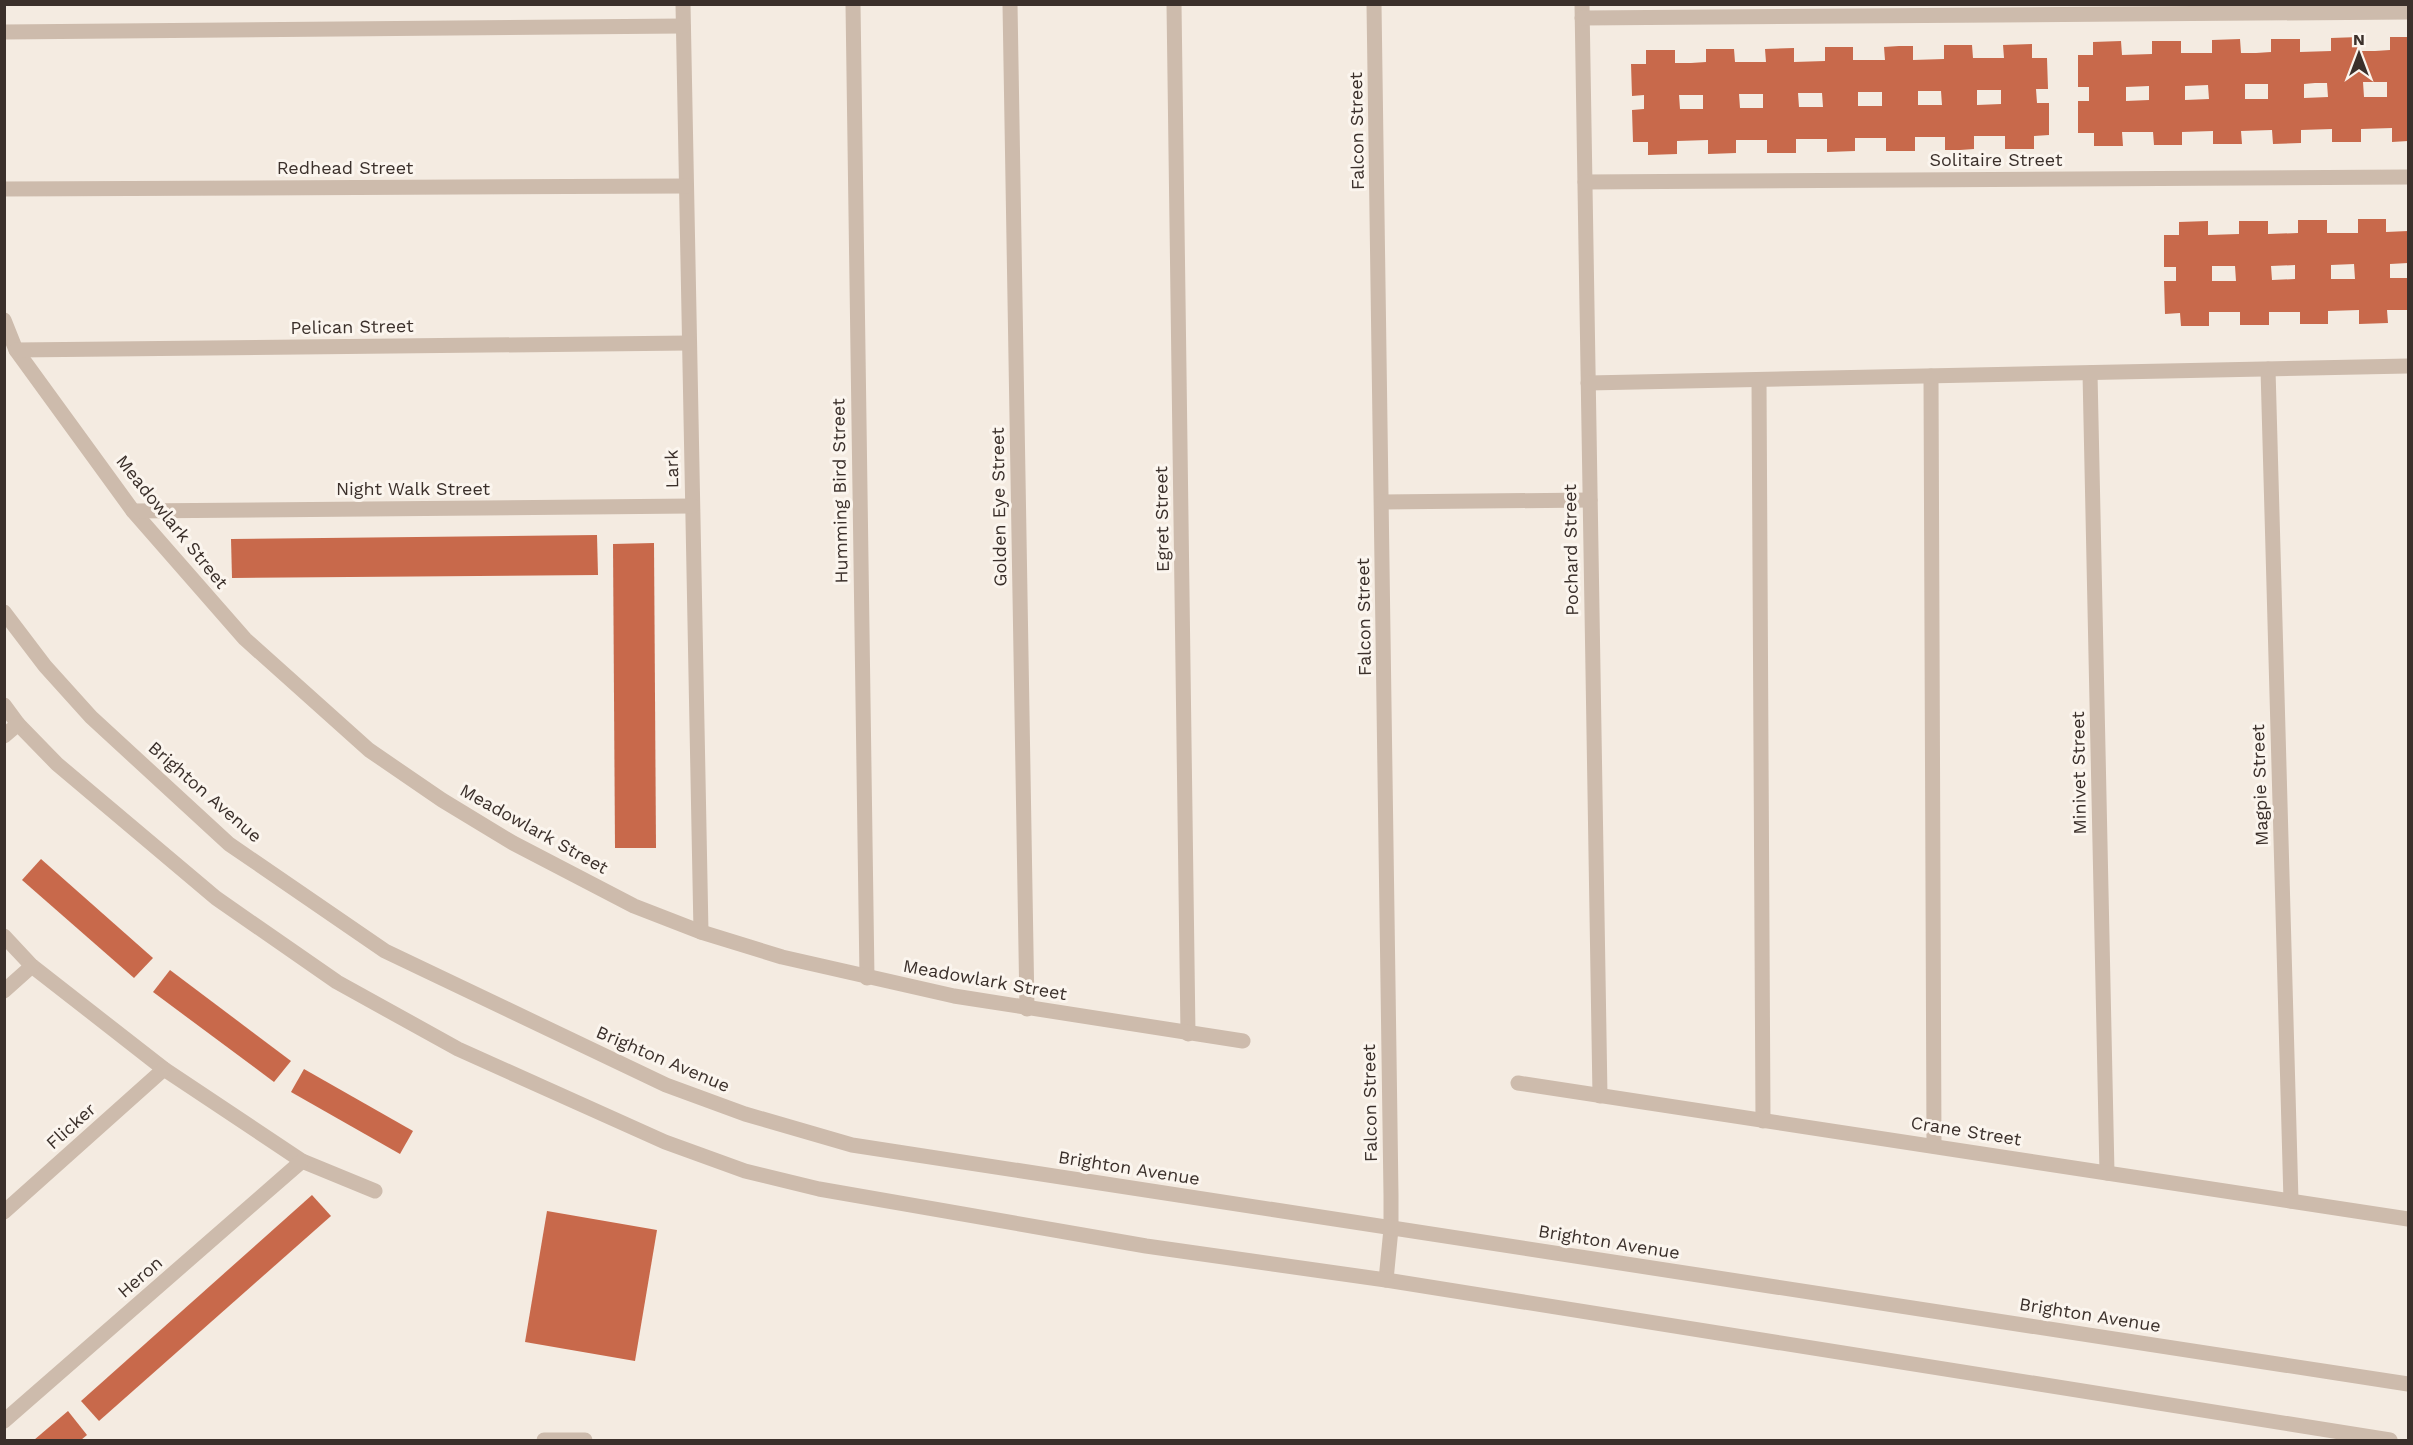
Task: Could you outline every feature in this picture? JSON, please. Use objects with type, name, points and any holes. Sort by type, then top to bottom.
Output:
[{"type":"street","name":"Lark","points":[[682,4],[701,932]]},
{"type":"street","name":"Humming Bird Street","points":[[853,4],[867,978]]},
{"type":"street","name":"Golden Eye Street","points":[[1010,4],[1027,1009]]},
{"type":"street","name":"Egret Street","points":[[1174,4],[1188,1034]]},
{"type":"street","name":"Falcon Street","points":[[1374,4],[1391,1228],[1386,1280]]},
{"type":"street","points":[[1582,11],[2409,12]]},
{"type":"street","name":"Pochard Street","points":[[1582,11],[1600,1096]]},
{"type":"street","points":[[4,32],[683,26]]},
{"type":"street","name":"Solitaire Street","points":[[1585,182],[2409,177]]},
{"type":"street","name":"Redhead Street","points":[[4,189],[686,186]]},
{"type":"street","name":"Meadowlark Street","points":[[4,320],[16,350],[134,511],[245,639],[369,750],[442,800],[513,843],[634,906],[701,932],[782,957],[867,978],[1027,1009],[1243,1041]]},
{"type":"street","name":"Pelican Street","points":[[16,350],[689,343]]},
{"type":"street","points":[[1588,383],[2409,366]]},
{"type":"street","name":"Magpie Street","points":[[2268,369],[2290,1201]]},
{"type":"street","name":"Minivet Street","points":[[2090,373],[2107,1173]]},
{"type":"street","points":[[1931,376],[1934,1146]]},
{"type":"street","points":[[1759,380],[1763,1121]]},
{"type":"street","points":[[1382,502],[1590,500]]},
{"type":"street","name":"Night Walk Street","points":[[134,511],[692,507]]},
{"type":"street","name":"Brighton Avenue","points":[[4,612],[45,666],[91,717],[230,844],[385,951],[666,1085],[745,1114],[852,1145],[2409,1384]]},
{"type":"street","points":[[4,705],[18,724],[57,764],[216,898],[337,982],[458,1049],[664,1142],[745,1171],[819,1189],[1146,1246],[1386,1280],[2390,1440]]},
{"type":"street","points":[[4,736],[18,724]]},
{"type":"street","points":[[4,936],[32,966],[164,1069],[302,1161],[375,1191]]},
{"type":"street","points":[[4,991],[32,966]]},
{"type":"street","name":"Flicker","points":[[4,1212],[164,1069]]},
{"type":"street","name":"Crane Street","points":[[1518,1083],[2409,1219]]},
{"type":"street","name":"Heron","points":[[4,1421],[302,1161]]},
{"type":"street","points":[[544,1440],[585,1440]]},
{"type":"building","points":[[2359,37],[2360,51],[2375,51],[2390,50],[2390,37],[2408,37],[2408,141],[2392,142],[2392,128],[2361,129],[2361,142],[2332,142],[2332,129],[2301,130],[2301,143],[2273,144],[2272,130],[2241,131],[2242,144],[2213,144],[2213,131],[2182,132],[2182,145],[2154,145],[2153,132],[2122,132],[2123,146],[2094,146],[2094,133],[2078,133],[2078,101],[2089,101],[2089,87],[2078,87],[2078,55],[2093,55],[2093,42],[2121,41],[2122,55],[2152,54],[2152,41],[2181,41],[2181,53],[2212,53],[2212,40],[2240,39],[2241,53],[2256,53],[2271,52],[2271,39],[2300,39],[2300,52],[2331,51],[2331,38]],"holes":[[[2363,82],[2387,82],[2387,97],[2364,97]],[[2327,83],[2328,97],[2304,98],[2304,84]],[[2245,84],[2268,84],[2268,99],[2245,99]],[[2208,85],[2209,99],[2185,100],[2185,86]],[[2149,86],[2149,100],[2126,101],[2126,87]]]},
{"type":"building","points":[[2032,44],[2032,58],[2047,58],[2048,89],[2036,89],[2037,103],[2049,103],[2049,135],[2034,136],[2034,149],[2005,149],[2005,136],[1974,136],[1974,149],[1960,150],[1945,150],[1945,137],[1915,137],[1915,151],[1886,151],[1886,138],[1855,138],[1855,151],[1827,152],[1827,139],[1796,139],[1796,153],[1767,153],[1767,140],[1736,140],[1736,153],[1708,154],[1708,140],[1677,141],[1677,154],[1648,155],[1648,142],[1633,142],[1632,110],[1644,109],[1644,95],[1632,96],[1631,64],[1646,64],[1646,50],[1675,50],[1675,63],[1706,62],[1706,49],[1734,49],[1735,62],[1766,62],[1765,49],[1794,48],[1794,62],[1825,61],[1825,47],[1853,47],[1853,60],[1885,60],[1884,47],[1899,46],[1913,46],[1913,60],[1944,59],[1944,45],[1972,45],[1973,58],[2004,58],[2003,45]],"holes":[[[1977,90],[2001,90],[2001,104],[1977,105]],[[1918,91],[1941,91],[1942,105],[1918,105]],[[1858,92],[1882,92],[1882,106],[1858,106]],[[1798,93],[1822,93],[1823,107],[1799,107]],[[1739,94],[1763,94],[1763,108],[1740,108]],[[1679,95],[1703,95],[1703,109],[1680,109]]]},
{"type":"building","points":[[2358,219],[2386,219],[2386,232],[2408,231],[2408,263],[2390,264],[2390,278],[2408,278],[2408,310],[2387,310],[2388,323],[2359,324],[2359,310],[2328,311],[2328,324],[2300,324],[2300,312],[2269,312],[2269,325],[2240,325],[2240,312],[2209,312],[2209,326],[2181,326],[2180,313],[2165,314],[2164,281],[2176,281],[2176,267],[2164,267],[2164,235],[2179,235],[2179,222],[2208,221],[2208,235],[2239,234],[2239,221],[2268,221],[2268,234],[2298,233],[2298,220],[2327,220],[2327,233],[2358,233]],"holes":[[[2354,264],[2355,279],[2331,279],[2331,265]],[[2295,265],[2295,279],[2272,280],[2271,266]],[[2212,266],[2235,266],[2236,281],[2212,281]]]},
{"type":"building","points":[[597,535],[598,575],[232,578],[231,539]]},
{"type":"building","points":[[654,543],[656,848],[615,848],[613,544]]},
{"type":"building","points":[[41,859],[153,958],[134,978],[22,880]]},
{"type":"building","points":[[170,970],[291,1061],[274,1082],[153,992]]},
{"type":"building","points":[[304,1069],[413,1131],[400,1154],[291,1092]]},
{"type":"building","points":[[312,1195],[331,1216],[99,1421],[81,1401]]},
{"type":"building","points":[[547,1211],[657,1230],[635,1361],[525,1342]]},
{"type":"building","points":[[68,1411],[87,1435],[81,1440],[34,1440]]}]
